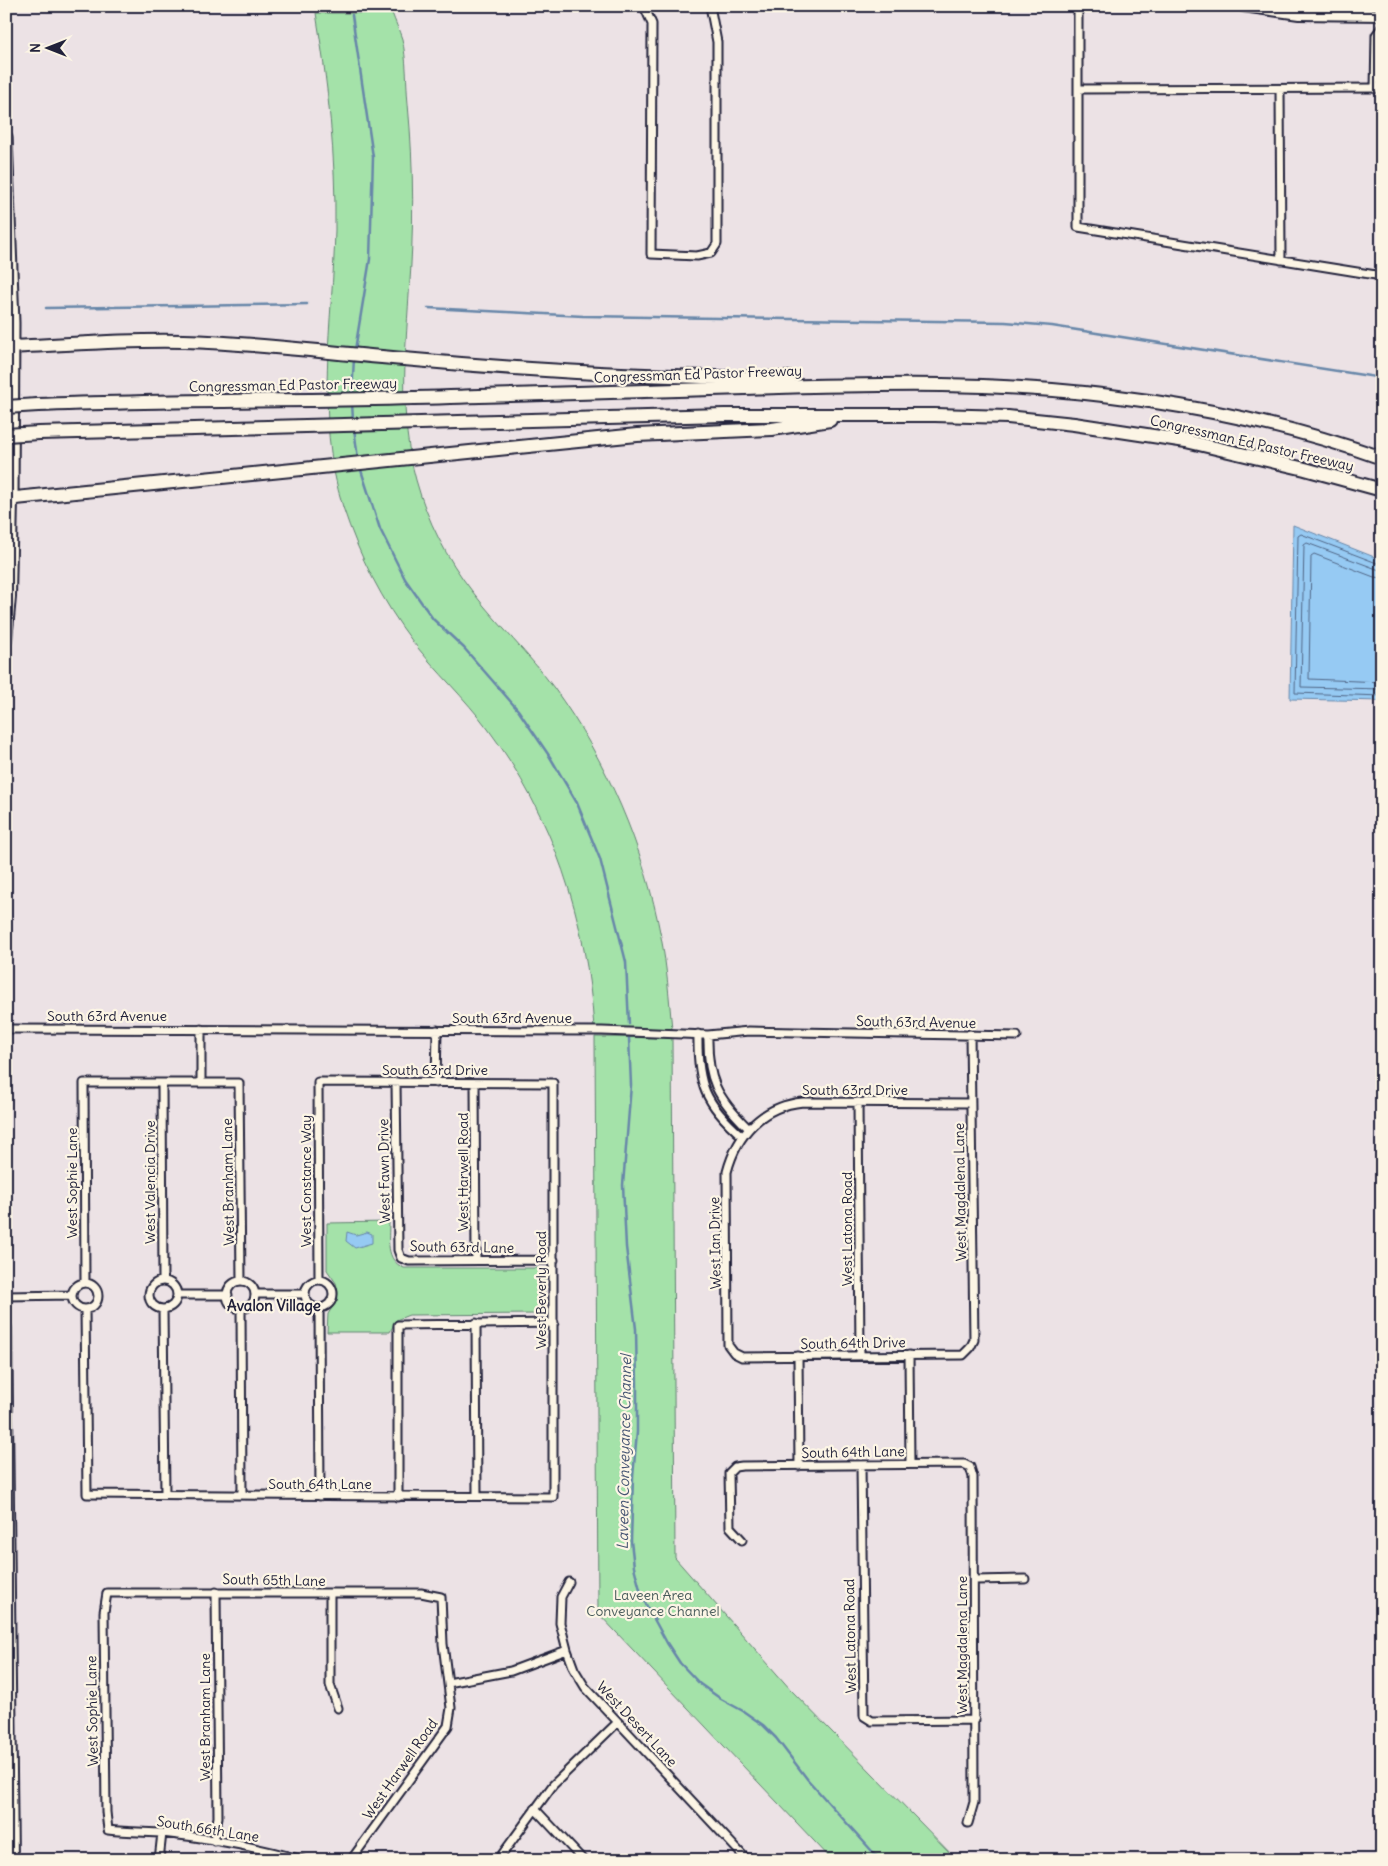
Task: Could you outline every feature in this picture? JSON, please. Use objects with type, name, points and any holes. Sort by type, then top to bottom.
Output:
[{"type":"highway","points":[[10,347],[110,342],[182,341],[264,345],[369,356],[580,373],[661,377],[814,378],[855,384]]},
{"type":"highway","name":"Congressman Ed Pastor Freeway","points":[[6,407],[855,384],[944,384],[1025,388],[1126,398],[1216,412],[1332,441],[1382,458]]},
{"type":"highway","name":"Congressman Ed Pastor Freeway","points":[[6,435],[724,414],[1008,417],[1082,425],[1186,441],[1382,490]]},
{"type":"highway","points":[[9,499],[637,435],[772,429],[824,422],[857,414]]},
{"type":"highway","points":[[1332,441],[1382,451]]},
{"type":"highway","points":[[1342,479],[1382,500]]},
{"type":"main road","points":[[1243,6],[1299,14],[1382,15]]},
{"type":"main road","points":[[6,137],[10,347],[10,597],[6,640]]},
{"type":"main road","points":[[6,1328],[12,1860]]},
{"type":"street","points":[[644,6],[652,24],[651,254],[697,256],[711,253],[717,244],[717,42],[710,6]]},
{"type":"street","points":[[1075,6],[1078,12],[1078,227],[1382,276]]},
{"type":"street","points":[[1078,89],[1379,88],[1376,35],[1382,27]]},
{"type":"street","points":[[1280,88],[1281,260]]},
{"type":"street","name":"South 63rd Avenue","points":[[6,1029],[609,1031],[708,1035],[749,1031],[1017,1036]]},
{"type":"street","points":[[162,1083],[201,1083],[201,1029]]},
{"type":"street","points":[[436,1083],[437,1030]]},
{"type":"street","points":[[698,1034],[698,1055],[702,1082],[706,1094],[723,1120],[742,1136]]},
{"type":"street","name":"West Magdalena Lane","points":[[970,1034],[974,1340],[970,1348]]},
{"type":"street","points":[[708,1035],[709,1060],[716,1088],[723,1102],[748,1128]]},
{"type":"street","name":"South 63rd Drive","points":[[318,1082],[553,1083]]},
{"type":"street","name":"West Constance Way","points":[[318,1082],[319,1280]]},
{"type":"street","name":"West Fawn Drive","points":[[396,1082],[398,1250],[401,1258]]},
{"type":"street","name":"West Sophie Lane","points":[[85,1282],[84,1083],[162,1083]]},
{"type":"street","name":"West Valencia Drive","points":[[162,1083],[163,1281]]},
{"type":"street","name":"West Branham Lane","points":[[201,1083],[239,1083],[241,1281]]},
{"type":"street","name":"West Harwell Road","points":[[474,1083],[476,1260]]},
{"type":"street","name":"West Beverly Road","points":[[553,1083],[553,1496]]},
{"type":"street","name":"West Latona Road","points":[[858,1102],[860,1355]]},
{"type":"street","name":"South 63rd Drive","points":[[748,1128],[774,1109],[788,1103],[971,1103]]},
{"type":"street","name":"West Ian Drive","points":[[734,1352],[728,1345],[727,1172],[736,1146],[748,1128]]},
{"type":"street","name":"South 63rd Lane","points":[[401,1258],[409,1261],[554,1260]]},
{"type":"street","points":[[319,1280],[330,1285],[333,1296],[330,1303],[319,1308],[311,1305],[305,1294],[311,1283],[319,1280]]},
{"type":"street","points":[[163,1281],[174,1286],[177,1295],[177,1299],[172,1306],[163,1309],[152,1302],[150,1292],[154,1284],[163,1281]]},
{"type":"street","points":[[241,1281],[252,1286],[255,1294],[250,1306],[242,1309],[230,1303],[228,1295],[230,1286],[241,1281]]},
{"type":"street","points":[[85,1282],[95,1287],[98,1297],[95,1304],[85,1309],[77,1306],[72,1295],[76,1286],[85,1282]]},
{"type":"street","points":[[255,1294],[305,1294]]},
{"type":"street","points":[[6,1296],[72,1295]]},
{"type":"street","points":[[177,1295],[228,1295]]},
{"type":"street","points":[[319,1308],[320,1496]]},
{"type":"street","name":"South 64th Lane","points":[[85,1309],[87,1494],[398,1497],[553,1496]]},
{"type":"street","points":[[163,1309],[165,1494]]},
{"type":"street","points":[[242,1309],[242,1496]]},
{"type":"street","points":[[398,1497],[398,1325],[554,1322]]},
{"type":"street","points":[[476,1323],[477,1496]]},
{"type":"street","name":"South 64th Drive","points":[[734,1352],[742,1358],[963,1355],[970,1348]]},
{"type":"street","points":[[910,1355],[910,1464]]},
{"type":"street","points":[[798,1356],[799,1466]]},
{"type":"street","name":"South 64th Lane","points":[[742,1540],[730,1527],[730,1473],[735,1467],[964,1464],[970,1467]]},
{"type":"street","name":"West Latona Road","points":[[861,1465],[864,1716],[872,1721],[975,1720]]},
{"type":"street","name":"West Magdalena Lane","points":[[968,1823],[974,1802],[975,1720],[973,1478],[970,1467]]},
{"type":"street","points":[[974,1580],[1025,1579]]},
{"type":"street","name":"West Desert Lane","points":[[568,1582],[561,1597],[560,1623],[574,1669],[586,1687],[746,1860]]},
{"type":"street","name":"West Branham Lane","points":[[214,1841],[218,1817],[216,1592]]},
{"type":"street","name":"West Sophie Lane","points":[[107,1593],[104,1612],[106,1812],[108,1830]]},
{"type":"street","name":"South 65th Lane","points":[[107,1593],[421,1593],[441,1597]]},
{"type":"street","points":[[330,1593],[330,1684],[338,1708]]},
{"type":"street","name":"West Harwell Road","points":[[351,1860],[448,1726],[451,1708],[441,1597]]},
{"type":"street","points":[[448,1683],[511,1671],[567,1650]]},
{"type":"street","points":[[498,1860],[553,1785],[618,1722]]},
{"type":"street","points":[[534,1809],[582,1860]]},
{"type":"street","name":"South 66th Lane","points":[[108,1830],[162,1833],[214,1841],[303,1860]]},
{"type":"street","points":[[159,1860],[162,1833]]},
{"type":"green space","points":[[316,13],[392,13],[401,36],[406,63],[413,200],[405,365],[405,411],[407,434],[416,480],[432,524],[454,566],[482,604],[554,688],[591,745],[607,775],[634,838],[654,903],[665,960],[672,1029],[594,1028],[584,948],[575,909],[563,871],[531,797],[511,762],[488,729],[413,642],[391,610],[372,578],[349,525],[334,472],[329,438],[327,369],[334,265],[335,202],[328,94]]},
{"type":"green space","name":"Laveen Area Conveyance Channel","points":[[595,1037],[672,1038],[675,1558],[791,1690],[957,1860],[832,1860],[598,1613]]},
{"type":"green space","points":[[389,1222],[389,1249],[394,1260],[404,1268],[538,1268],[542,1270],[545,1275],[544,1311],[539,1314],[409,1315],[396,1320],[390,1332],[327,1332],[328,1314],[337,1300],[338,1292],[336,1283],[327,1270],[327,1223]]},
{"type":"water","points":[[1293,525],[1382,560],[1382,701],[1290,699]]},
{"type":"water","points":[[347,1232],[356,1235],[367,1232],[372,1234],[372,1243],[355,1248],[346,1241]]},
{"type":"waterway","name":"Laveen Conveyance Channel","points":[[352,15],[373,157],[370,259],[355,350]]},
{"type":"waterway","points":[[46,308],[307,304]]},
{"type":"waterway","points":[[428,308],[583,316],[1005,322],[1052,326],[1382,378]]},
{"type":"waterway","name":"Laveen Conveyance Channel","points":[[352,395],[354,358]]},
{"type":"waterway","name":"Laveen Conveyance Channel","points":[[352,403],[353,420]]},
{"type":"waterway","name":"Laveen Conveyance Channel","points":[[354,428],[358,459]]},
{"type":"waterway","name":"Laveen Conveyance Channel","points":[[360,467],[380,529],[405,579],[433,619],[464,648],[518,710],[550,757],[577,803],[600,859],[626,962],[629,1024]]},
{"type":"waterway","name":"Laveen Conveyance Channel","points":[[629,1038],[631,1085],[623,1185],[626,1247],[636,1329],[637,1386],[637,1432],[633,1477],[631,1541],[634,1567],[642,1597],[680,1663],[700,1684],[763,1725],[776,1738],[808,1780],[880,1860]]},
{"type":"district","name":"Avalon Village","points":[[274,1305]]}]
